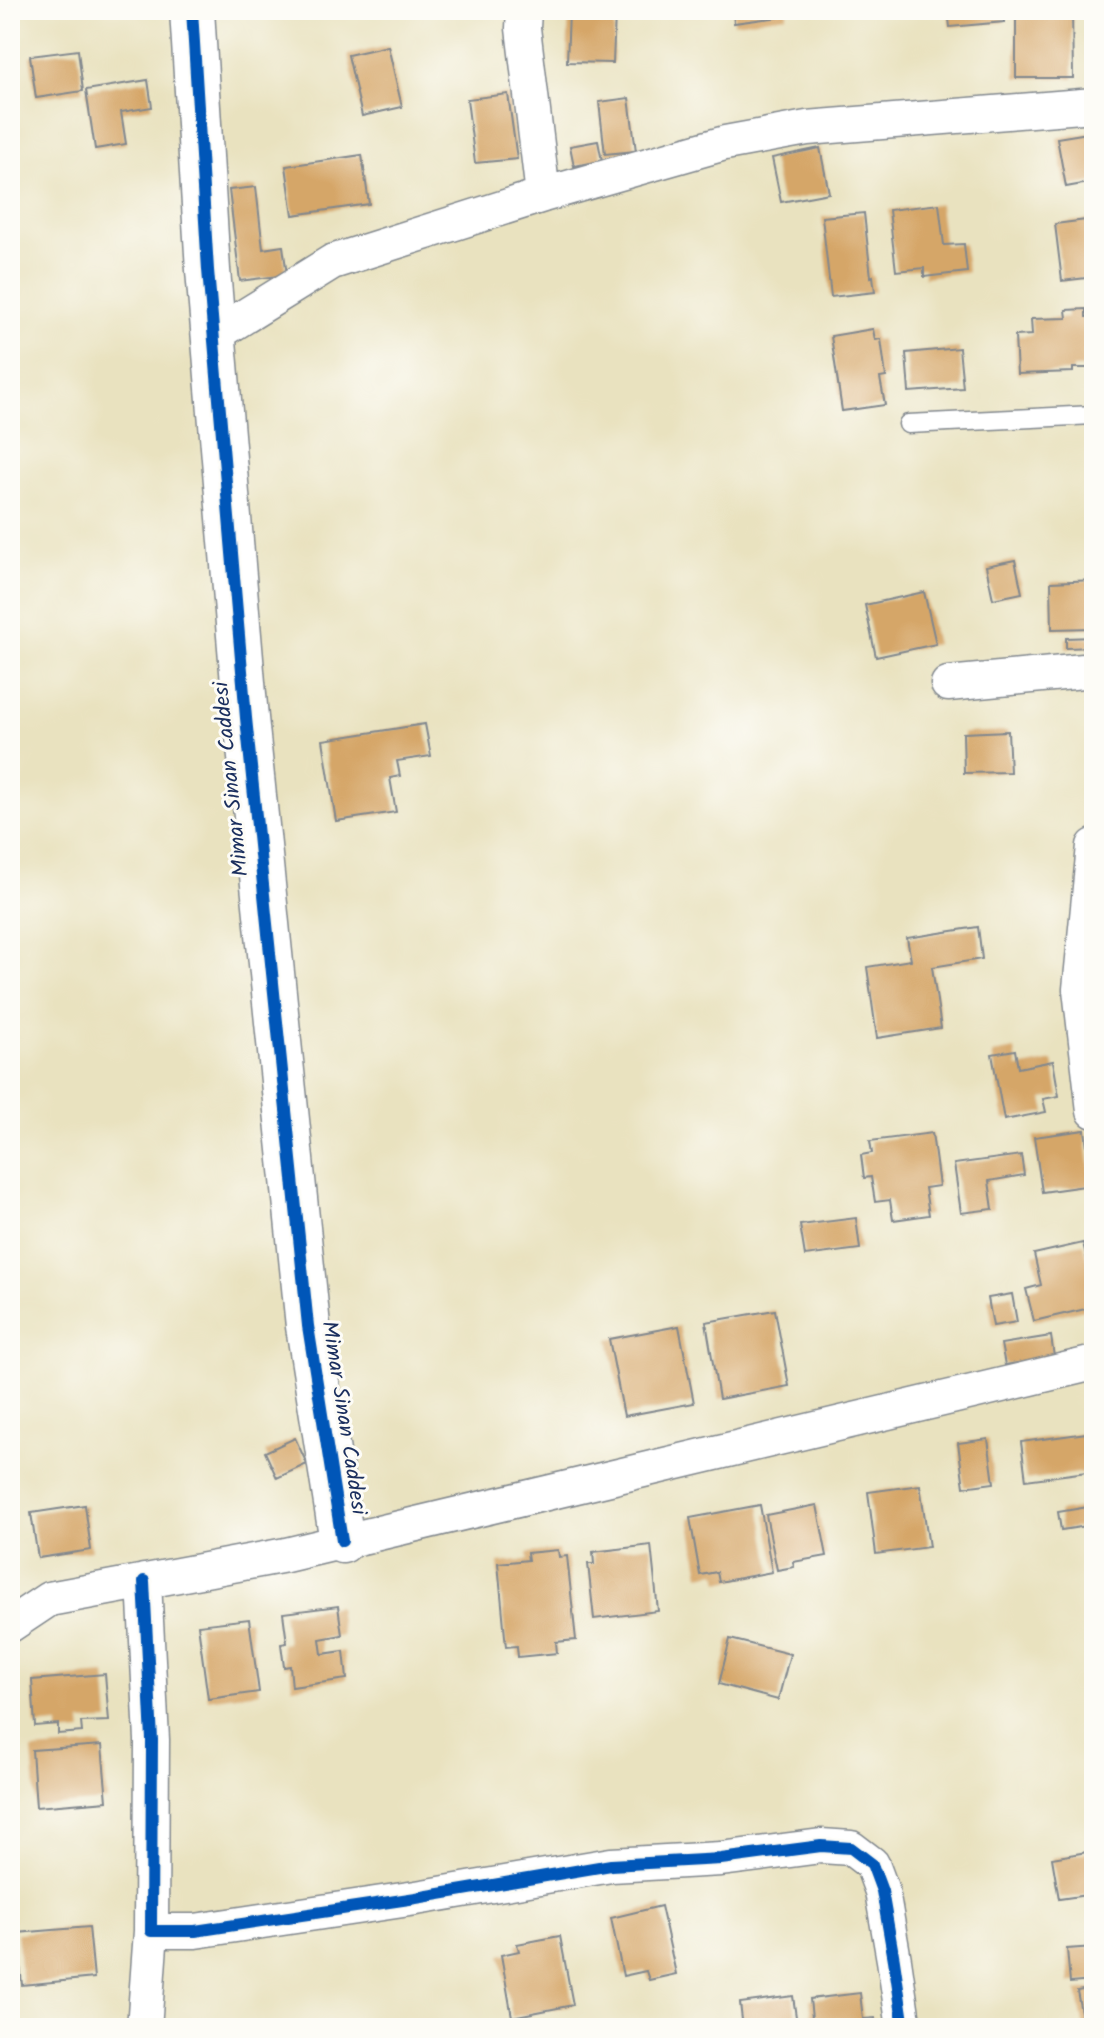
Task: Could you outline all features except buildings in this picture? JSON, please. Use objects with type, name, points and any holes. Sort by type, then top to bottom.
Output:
[{"type":"street","name":"Mimar Sinan Caddesi","points":[[192,10],[213,336],[246,718],[308,1326],[342,1541]]},
{"type":"street","points":[[524,10],[523,28],[543,195]]},
{"type":"street","points":[[213,336],[332,262],[543,195],[725,143],[807,128],[1094,105]]},
{"type":"street","points":[[948,684],[1094,670]]},
{"type":"street","points":[[1094,846],[1080,989],[1094,1111]]},
{"type":"street","points":[[10,1625],[49,1599],[286,1555],[1094,1363]]},
{"type":"street","points":[[144,1581],[152,1740],[151,1931],[144,2028]]},
{"type":"street","points":[[151,1931],[195,1931],[611,1865],[721,1859],[821,1846],[851,1848],[872,1864],[882,1891],[904,2028]]},
{"type":"lane","points":[[908,424],[1094,415]]},
{"type":"cycle path","points":[[192,10],[208,270],[246,718],[308,1326],[342,1541]]},
{"type":"cycle path","points":[[144,1581],[152,1740],[151,1931],[195,1931],[611,1865],[721,1859],[821,1846],[851,1848],[872,1864],[882,1891],[904,2028]]}]
